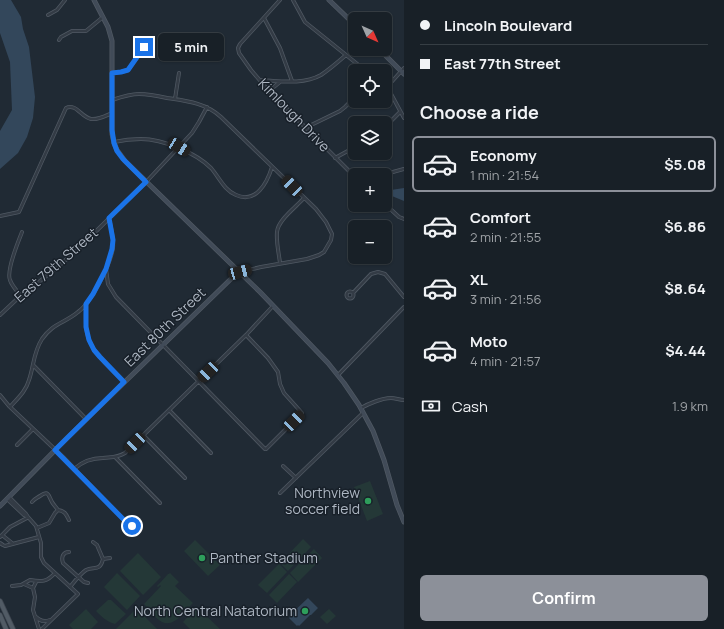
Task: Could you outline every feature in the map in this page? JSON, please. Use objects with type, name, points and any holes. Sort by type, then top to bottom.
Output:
[{"type":"main road","points":[[0,601],[13,629]]},
{"type":"main road","points":[[0,615],[6,629]]},
{"type":"street","points":[[48,15],[57,10],[65,0]]},
{"type":"street","points":[[94,0],[108,27],[111,40],[112,134],[117,151],[146,182],[240,272],[338,375],[350,391],[363,413],[378,444],[396,505],[404,522]]},
{"type":"street","points":[[280,0],[264,18],[282,52],[292,81]]},
{"type":"street","points":[[293,0],[305,22],[357,64]]},
{"type":"street","points":[[330,0],[348,18]]},
{"type":"street","points":[[59,40],[61,37],[72,31],[86,31],[103,17]]},
{"type":"street","name":"Kimlough Drive","points":[[264,18],[240,44],[238,50],[239,53],[245,63],[270,91],[348,170]]},
{"type":"street","points":[[112,73],[128,70],[142,49],[153,38]]},
{"type":"street","points":[[260,80],[303,81],[317,77],[326,72],[346,55]]},
{"type":"street","points":[[387,56],[403,71],[392,81]]},
{"type":"street","points":[[175,99],[179,73]]},
{"type":"street","points":[[270,91],[281,81]]},
{"type":"street","points":[[112,100],[140,94],[175,99],[193,102],[207,107],[220,116],[304,198],[278,226],[277,235],[280,264]]},
{"type":"street","points":[[392,96],[404,118]]},
{"type":"street","points":[[305,128],[340,111],[348,104]]},
{"type":"street","points":[[0,216],[20,212],[66,108],[70,106],[74,107],[84,116],[91,119],[97,119],[112,113]]},
{"type":"street","name":"East 79th Street","points":[[0,315],[66,260],[146,182],[196,128],[207,107]]},
{"type":"street","points":[[392,120],[400,112]]},
{"type":"street","points":[[114,142],[132,139],[147,139],[179,147],[205,163],[229,190],[235,195],[240,196],[248,197],[258,192],[266,183],[272,167]]},
{"type":"street","points":[[335,158],[348,151]]},
{"type":"street","points":[[392,172],[404,169]]},
{"type":"street","name":"East 80th Street","points":[[0,506],[86,419],[235,275],[240,272],[260,267],[321,255],[332,238],[331,231],[316,209],[304,198]]},
{"type":"street","points":[[392,210],[403,219]]},
{"type":"street","points":[[10,407],[20,397],[26,388],[30,378],[36,350],[40,342],[46,334],[59,323],[79,312],[93,294],[106,269],[113,246],[109,218]]},
{"type":"street","points":[[21,296],[10,282],[9,276],[12,261],[22,232]]},
{"type":"street","points":[[106,269],[108,284],[114,295],[266,449],[302,413],[284,393],[280,384],[278,373],[268,358],[246,335]]},
{"type":"street","points":[[353,293],[371,274],[378,272],[385,274],[404,296]]},
{"type":"street","points":[[86,304],[86,327],[91,345],[100,357],[124,382]]},
{"type":"street","points":[[74,469],[89,460],[115,457],[124,453],[246,335],[273,306]]},
{"type":"street","points":[[338,375],[404,307]]},
{"type":"street","points":[[33,365],[86,419]]},
{"type":"street","points":[[0,395],[10,407],[131,527]]},
{"type":"street","points":[[360,408],[392,398],[404,400]]},
{"type":"street","points":[[169,410],[211,453]]},
{"type":"street","points":[[280,493],[363,413]]},
{"type":"street","points":[[17,445],[33,429]]},
{"type":"street","points":[[143,435],[185,478]]},
{"type":"street","points":[[115,457],[160,503]]},
{"type":"street","points":[[283,466],[296,478]]},
{"type":"street","points":[[32,502],[38,496],[46,493],[58,510],[65,512],[69,520]]},
{"type":"street","points":[[8,498],[26,514],[37,528],[43,561],[78,594],[40,629],[34,615],[33,608],[35,596],[33,588],[36,582]]},
{"type":"street","points":[[37,528],[50,523],[58,510]]},
{"type":"street","points":[[12,543],[1,536],[10,527],[28,517]]},
{"type":"street","points":[[0,543],[4,546],[39,536]]},
{"type":"street","points":[[93,542],[97,545],[103,559]]},
{"type":"street","points":[[69,552],[63,554],[63,561],[79,577],[85,582],[88,582]]},
{"type":"street","points":[[103,559],[110,558]]},
{"type":"street","points":[[70,586],[86,570],[95,569],[98,567],[103,559]]},
{"type":"street","points":[[12,586],[24,584],[30,580],[36,582],[49,579],[54,573]]},
{"type":"street","points":[[24,584],[33,588]]},
{"type":"street","points":[[34,615],[46,622],[52,619]]},
{"type":"green space","name":"Northview soccer field","points":[[370,481],[383,514],[367,521],[354,487]]},
{"type":"green space","points":[[303,539],[311,547],[288,571],[280,563]]},
{"type":"green space","name":"Panther Stadium","points":[[195,540],[220,565],[208,576],[184,551]]},
{"type":"green space","points":[[314,549],[322,558],[298,582],[290,573]]},
{"type":"green space","points":[[138,553],[161,577],[143,595],[120,571]]},
{"type":"green space","points":[[279,564],[287,572],[267,593],[258,585]]},
{"type":"green space","points":[[117,573],[140,596],[127,610],[104,587]]},
{"type":"green space","points":[[170,573],[179,582],[175,586],[193,603],[175,621],[166,623],[157,619],[144,604],[161,586],[157,586]]},
{"type":"green space","points":[[289,574],[297,582],[277,603],[269,595]]},
{"type":"green space","points":[[108,600],[111,600],[126,614],[115,624],[107,621],[96,611]]},
{"type":"green space","points":[[197,607],[220,629],[190,629],[183,622]]},
{"type":"green space","points":[[86,609],[98,622],[91,629],[73,629],[69,625]]},
{"type":"green space","points":[[329,609],[336,616],[327,624],[320,617]]},
{"type":"green space","points":[[134,611],[139,611],[157,629],[116,629]]},
{"type":"water","points":[[0,0],[11,0],[21,17],[29,47],[35,97],[33,118],[27,137],[18,153],[0,169],[0,131],[12,110],[10,62],[0,33]]},
{"type":"water","points":[[404,188],[404,201],[392,196],[392,190]]},
{"type":"water","name":"North Central Natatorium","points":[[308,598],[318,608],[299,626],[297,626],[289,618],[289,616]]},
{"type":"place","name":"Northview soccer field","points":[[368,501]]},
{"type":"place","name":"Panther Stadium","points":[[202,558]]},
{"type":"place","name":"North Central Natatorium","points":[[305,611]]},
{"type":"route","points":[[132,526],[131,527],[55,450],[124,382],[100,357],[91,345],[86,327],[86,304],[103,274],[112,251],[113,240],[109,218],[146,182],[125,162],[116,148],[112,136],[112,73],[128,70],[144,47]]}]
